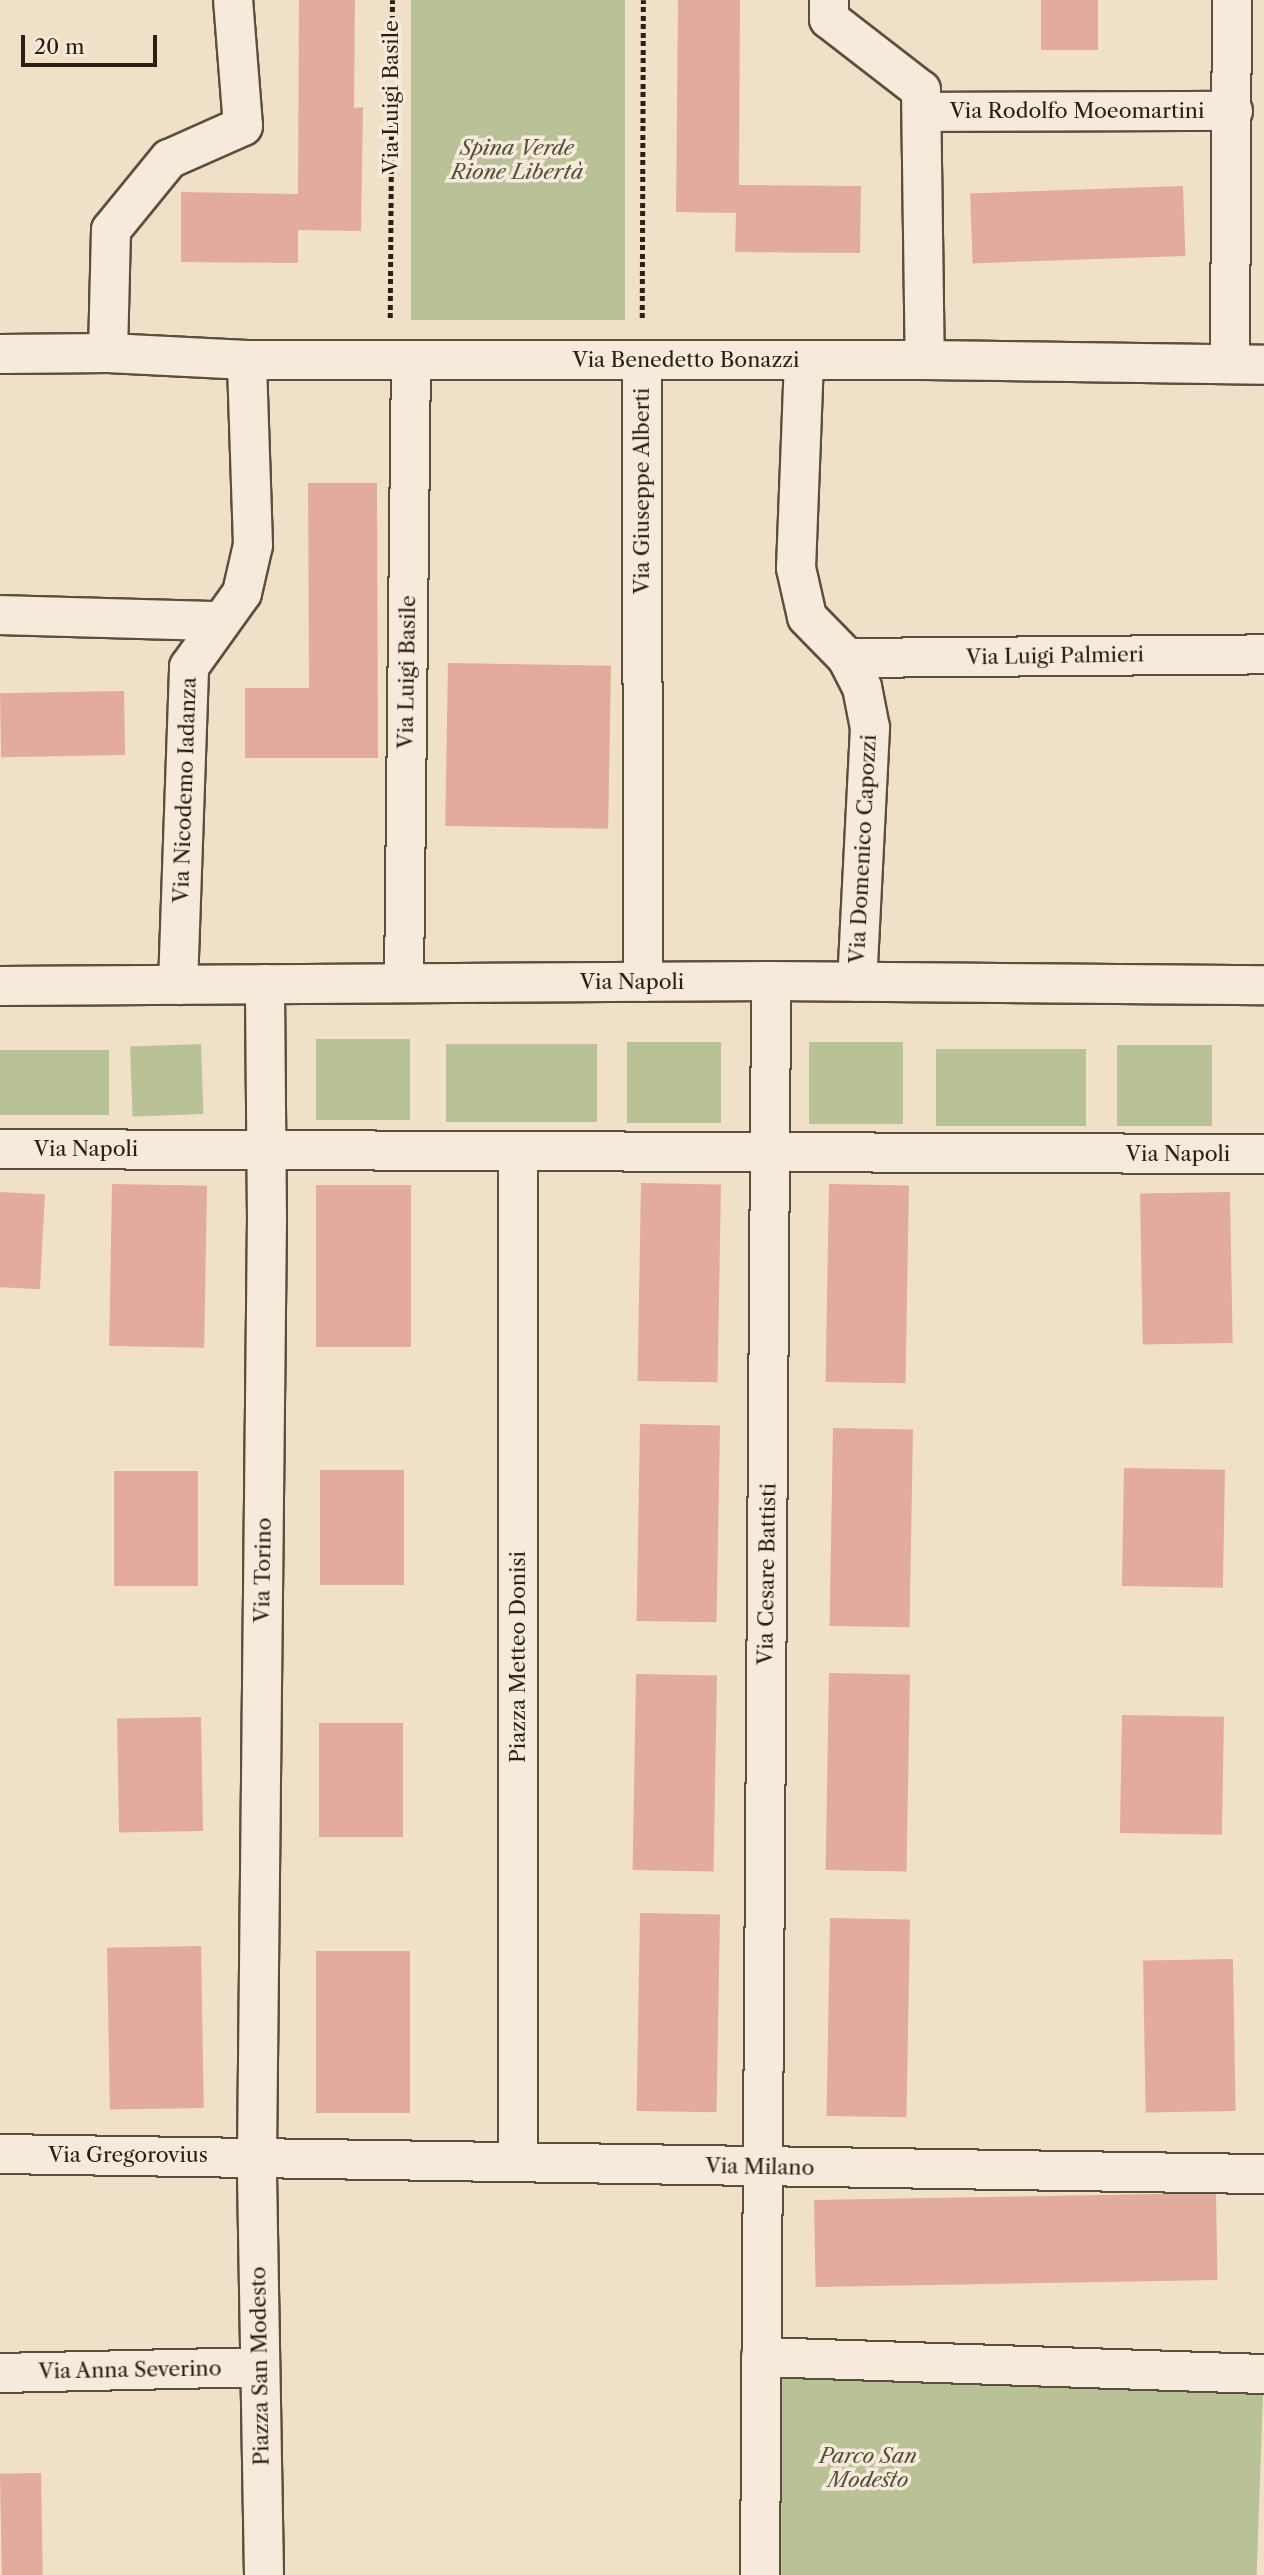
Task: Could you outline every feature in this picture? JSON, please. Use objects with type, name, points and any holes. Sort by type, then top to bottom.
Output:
[{"type":"street","points":[[108,353],[111,230],[169,159],[243,126],[233,0]]},
{"type":"street","name":"Via Rodolfo Moeomartini","points":[[829,0],[829,19],[922,90],[925,360]]},
{"type":"street","name":"Via Rodolfo Moeomartini","points":[[1232,0],[1233,111],[1247,365]]},
{"type":"street","name":"Via Rodolfo Moeomartini","points":[[922,112],[1233,111]]},
{"type":"street","name":"Via Benedetto Bonazzi","points":[[0,354],[108,353],[247,360],[925,360],[1247,365]]},
{"type":"street","name":"Via Nicodemo Iadanza","points":[[178,985],[189,667],[243,593],[253,545],[247,360]]},
{"type":"street","name":"Via Giuseppe Alberti","points":[[642,360],[643,982]]},
{"type":"street","name":"Via Domenico Capozzi","points":[[804,360],[796,568],[807,617],[847,658],[862,687],[870,728],[857,982]]},
{"type":"street","name":"Via Luigi Basile","points":[[400,361],[404,983]]},
{"type":"street","points":[[0,615],[220,621]]},
{"type":"street","name":"Via Luigi Palmieri","points":[[847,658],[1264,654]]},
{"type":"street","name":"Via Napoli","points":[[0,986],[771,981],[1264,985]]},
{"type":"street","name":"Via Cesare Battisti","points":[[762,2168],[771,981]]},
{"type":"street","name":"Via Torino","points":[[257,2156],[267,1150],[265,984]]},
{"type":"street","name":"Via Napoli","points":[[0,1149],[1264,1154]]},
{"type":"street","name":"Piazza Metteo Donisi","points":[[518,1151],[518,2162]]},
{"type":"street","name":"Via Gregorovius","points":[[0,2154],[257,2156]]},
{"type":"street","name":"Via Milano","points":[[257,2156],[762,2168],[1264,2174]]},
{"type":"street","name":"Piazza San Modesto","points":[[257,2156],[264,2575]]},
{"type":"street","points":[[760,2575],[762,2168]]},
{"type":"street","points":[[761,2357],[1264,2374]]},
{"type":"street","name":"Via Anna Severino","points":[[0,2373],[260,2367]]},
{"type":"path","name":"Via Luigi Basile","points":[[392,0],[400,361]]},
{"type":"path","name":"Via Giuseppe Alberti","points":[[642,360],[643,0]]},
{"type":"green space","name":"Spina Verde Rione Libertà","points":[[411,0],[625,0],[625,320],[411,320]]},
{"type":"green space","points":[[316,1039],[410,1039],[410,1120],[316,1120]]},
{"type":"green space","points":[[627,1042],[721,1042],[721,1123],[627,1123]]},
{"type":"green space","points":[[809,1042],[903,1042],[903,1124],[809,1124]]},
{"type":"green space","points":[[201,1044],[203,1114],[132,1116],[130,1046]]},
{"type":"green space","points":[[446,1044],[597,1044],[597,1122],[446,1122]]},
{"type":"green space","points":[[1117,1045],[1212,1045],[1212,1126],[1117,1126]]},
{"type":"green space","points":[[936,1049],[1086,1049],[1086,1126],[936,1126]]},
{"type":"green space","points":[[0,1050],[109,1050],[109,1115],[0,1115]]},
{"type":"green space","name":"Parco San Modesto","points":[[761,2357],[1264,2375],[1257,2575],[753,2575]]},
{"type":"building","points":[[299,0],[355,0],[354,108],[363,107],[361,231],[298,230],[298,263],[181,262],[181,192],[298,194]]},
{"type":"building","points":[[678,0],[740,0],[739,185],[861,186],[860,253],[735,252],[736,213],[676,212]]},
{"type":"building","points":[[1041,0],[1098,0],[1098,50],[1041,50]]},
{"type":"building","points":[[1183,186],[1185,256],[973,263],[970,193]]},
{"type":"building","points":[[308,483],[377,483],[378,758],[245,758],[245,688],[309,688]]},
{"type":"building","points":[[448,663],[611,666],[608,829],[445,826]]},
{"type":"building","points":[[124,691],[125,755],[1,757],[0,693]]},
{"type":"building","points":[[641,1183],[721,1184],[718,1382],[638,1381]]},
{"type":"building","points":[[112,1184],[207,1186],[204,1348],[109,1346]]},
{"type":"building","points":[[829,1184],[909,1185],[906,1383],[826,1382]]},
{"type":"building","points":[[316,1185],[411,1185],[411,1347],[316,1347]]},
{"type":"building","points":[[0,1192],[45,1194],[40,1289],[0,1287]]},
{"type":"building","points":[[1230,1192],[1233,1343],[1143,1345],[1140,1194]]},
{"type":"building","points":[[640,1424],[720,1425],[717,1622],[637,1621]]},
{"type":"building","points":[[833,1428],[913,1429],[910,1627],[830,1626]]},
{"type":"building","points":[[1124,1468],[1225,1470],[1223,1588],[1122,1586]]},
{"type":"building","points":[[320,1470],[404,1470],[404,1585],[320,1585]]},
{"type":"building","points":[[114,1471],[198,1471],[198,1586],[114,1586]]},
{"type":"building","points":[[829,1673],[910,1674],[907,1871],[826,1870]]},
{"type":"building","points":[[636,1674],[717,1675],[714,1871],[633,1870]]},
{"type":"building","points":[[1122,1715],[1224,1717],[1222,1835],[1120,1833]]},
{"type":"building","points":[[201,1717],[203,1831],[119,1832],[117,1718]]},
{"type":"building","points":[[319,1723],[403,1723],[403,1837],[319,1837]]},
{"type":"building","points":[[640,1913],[720,1914],[717,2112],[637,2111]]},
{"type":"building","points":[[830,1918],[910,1919],[907,2117],[827,2116]]},
{"type":"building","points":[[201,1946],[204,2108],[110,2110],[107,1948]]},
{"type":"building","points":[[316,1951],[410,1951],[410,2113],[316,2113]]},
{"type":"building","points":[[1233,1959],[1236,2111],[1146,2113],[1143,1961]]},
{"type":"building","points":[[1216,2193],[1218,2280],[816,2287],[814,2200]]},
{"type":"building","points":[[41,2473],[43,2575],[2,2575],[0,2474]]}]
